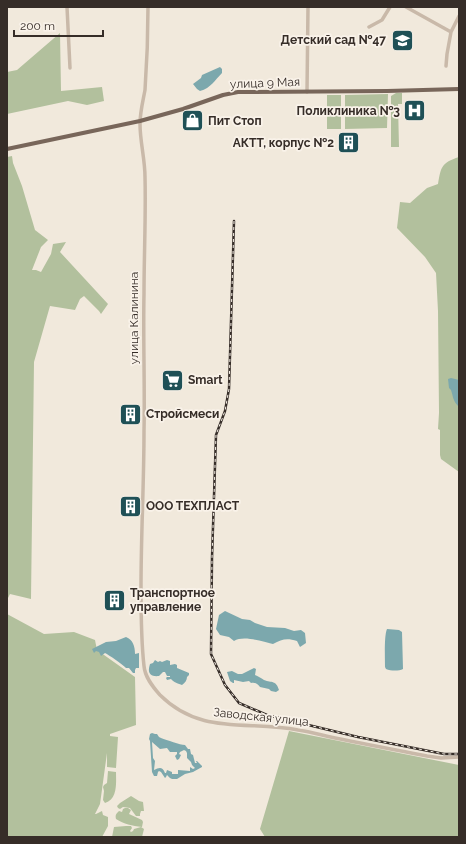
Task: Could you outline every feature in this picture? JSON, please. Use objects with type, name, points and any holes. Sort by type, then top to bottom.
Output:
[{"type":"main road","name":"улица 9 Мая","points":[[7,149],[140,121],[183,109],[217,96],[230,93],[252,91],[307,92],[459,89]]},
{"type":"street","points":[[67,7],[70,68]]},
{"type":"street","name":"улица Калинина","points":[[142,630],[141,560],[145,408],[145,174],[140,121],[148,55],[148,7]]},
{"type":"street","points":[[307,92],[308,7]]},
{"type":"street","points":[[369,27],[382,20],[390,7]]},
{"type":"street","points":[[406,7],[451,32]]},
{"type":"street","points":[[446,66],[446,54],[451,32],[459,16]]},
{"type":"street","name":"Заводская улица","points":[[142,630],[144,668],[147,678],[171,705],[199,719],[212,723],[228,725],[270,726],[292,729],[427,756],[441,758],[459,757]]},
{"type":"green space","points":[[60,33],[61,91],[102,87],[104,101],[87,105],[68,101],[7,114],[7,72],[17,70]]},
{"type":"green space","points":[[396,93],[402,93],[402,104],[398,104],[399,147],[391,147],[391,96]]},
{"type":"green space","points":[[388,94],[387,128],[345,129],[345,95]]},
{"type":"green space","points":[[327,95],[341,95],[341,129],[327,129]]},
{"type":"green space","points":[[12,156],[35,230],[48,240],[41,247],[32,270],[41,272],[51,254],[53,244],[66,242],[60,252],[108,304],[101,314],[84,296],[80,299],[75,310],[50,306],[34,362],[31,599],[10,594],[7,600],[7,157]]},
{"type":"green space","points":[[459,157],[459,472],[441,459],[440,455],[440,430],[438,429],[438,311],[436,273],[425,257],[397,228],[400,202],[410,203],[427,188],[438,184],[443,166],[449,161]]},
{"type":"green space","points":[[7,614],[44,634],[74,632],[95,640],[97,650],[135,677],[136,725],[110,734],[110,736],[118,737],[116,768],[107,767],[107,753],[100,804],[95,814],[102,811],[103,815],[108,817],[108,826],[102,837],[7,837]]},
{"type":"green space","points":[[289,731],[459,765],[459,837],[265,837],[260,829]]},
{"type":"green space","points":[[108,771],[116,772],[116,786],[112,798],[105,803],[103,800],[103,787],[107,783]]},
{"type":"green space","points":[[131,796],[143,802],[144,811],[141,811],[140,816],[136,816],[130,808],[123,807],[120,809],[117,806]]},
{"type":"green space","points":[[125,808],[131,810],[129,814],[142,820],[142,827],[128,824],[116,819],[117,813],[119,811],[122,812]]},
{"type":"green space","points":[[131,826],[131,832],[134,829],[141,827],[144,829],[142,837],[112,837],[114,827]]},
{"type":"water","points":[[220,67],[222,69],[222,73],[207,88],[200,91],[193,84],[201,78],[202,75]]},
{"type":"water","points":[[451,378],[459,380],[459,406],[455,402],[449,388],[448,379]]},
{"type":"water","points":[[225,611],[242,619],[250,620],[267,627],[285,628],[294,631],[301,630],[305,633],[306,643],[300,647],[297,641],[287,639],[273,644],[248,639],[238,639],[234,641],[229,637],[220,635],[216,629],[219,615]]},
{"type":"water","points":[[387,629],[399,630],[402,632],[403,669],[401,670],[390,670],[386,669],[385,667],[385,642]]},
{"type":"water","points":[[126,637],[133,644],[135,654],[139,653],[139,668],[136,668],[135,673],[105,653],[101,656],[99,652],[96,651],[94,653],[92,649],[106,642],[116,641]]},
{"type":"water","points":[[155,660],[162,662],[167,660],[170,661],[170,665],[177,665],[177,668],[189,673],[187,679],[182,685],[171,679],[167,680],[166,678],[170,676],[167,676],[165,672],[159,676],[151,675],[149,672],[149,667]]},
{"type":"water","points":[[254,668],[256,669],[255,675],[264,680],[275,683],[279,690],[276,692],[271,691],[249,681],[243,682],[234,680],[233,683],[230,681],[227,672],[232,671],[242,674]]},
{"type":"water","points":[[150,734],[157,734],[161,738],[185,745],[188,749],[190,749],[195,763],[197,763],[197,761],[202,767],[177,779],[172,779],[167,775],[165,778],[159,771],[157,776],[154,776],[152,772],[149,739]],"holes":[[[152,742],[160,749],[167,748],[170,752],[177,752],[175,756],[177,760],[181,755],[179,754],[180,752],[184,750],[186,751],[187,758],[195,768],[193,769],[190,767],[190,771],[178,770],[178,774],[172,774],[172,772],[167,770],[165,773],[163,769],[160,768],[154,770],[155,761],[153,758]]]},
{"type":"railway","points":[[234,221],[229,389],[225,411],[216,435],[211,654],[225,685],[239,703],[267,715],[358,737],[444,754],[459,754]]},
{"type":"place","name":"Детский сад №47","points":[[402,40]]},
{"type":"place","name":"Поликлиника №3","points":[[415,111]]},
{"type":"place","name":"Пит Стоп","points":[[192,121]]},
{"type":"place","name":"АКТТ, корпус №2","points":[[349,143]]},
{"type":"place","name":"Smart","points":[[173,380]]},
{"type":"place","name":"Стройсмеси","points":[[130,414]]},
{"type":"place","name":"ООО ТЕХПЛАСТ","points":[[131,506]]},
{"type":"place","name":"Транспортное управление","points":[[114,600]]}]
